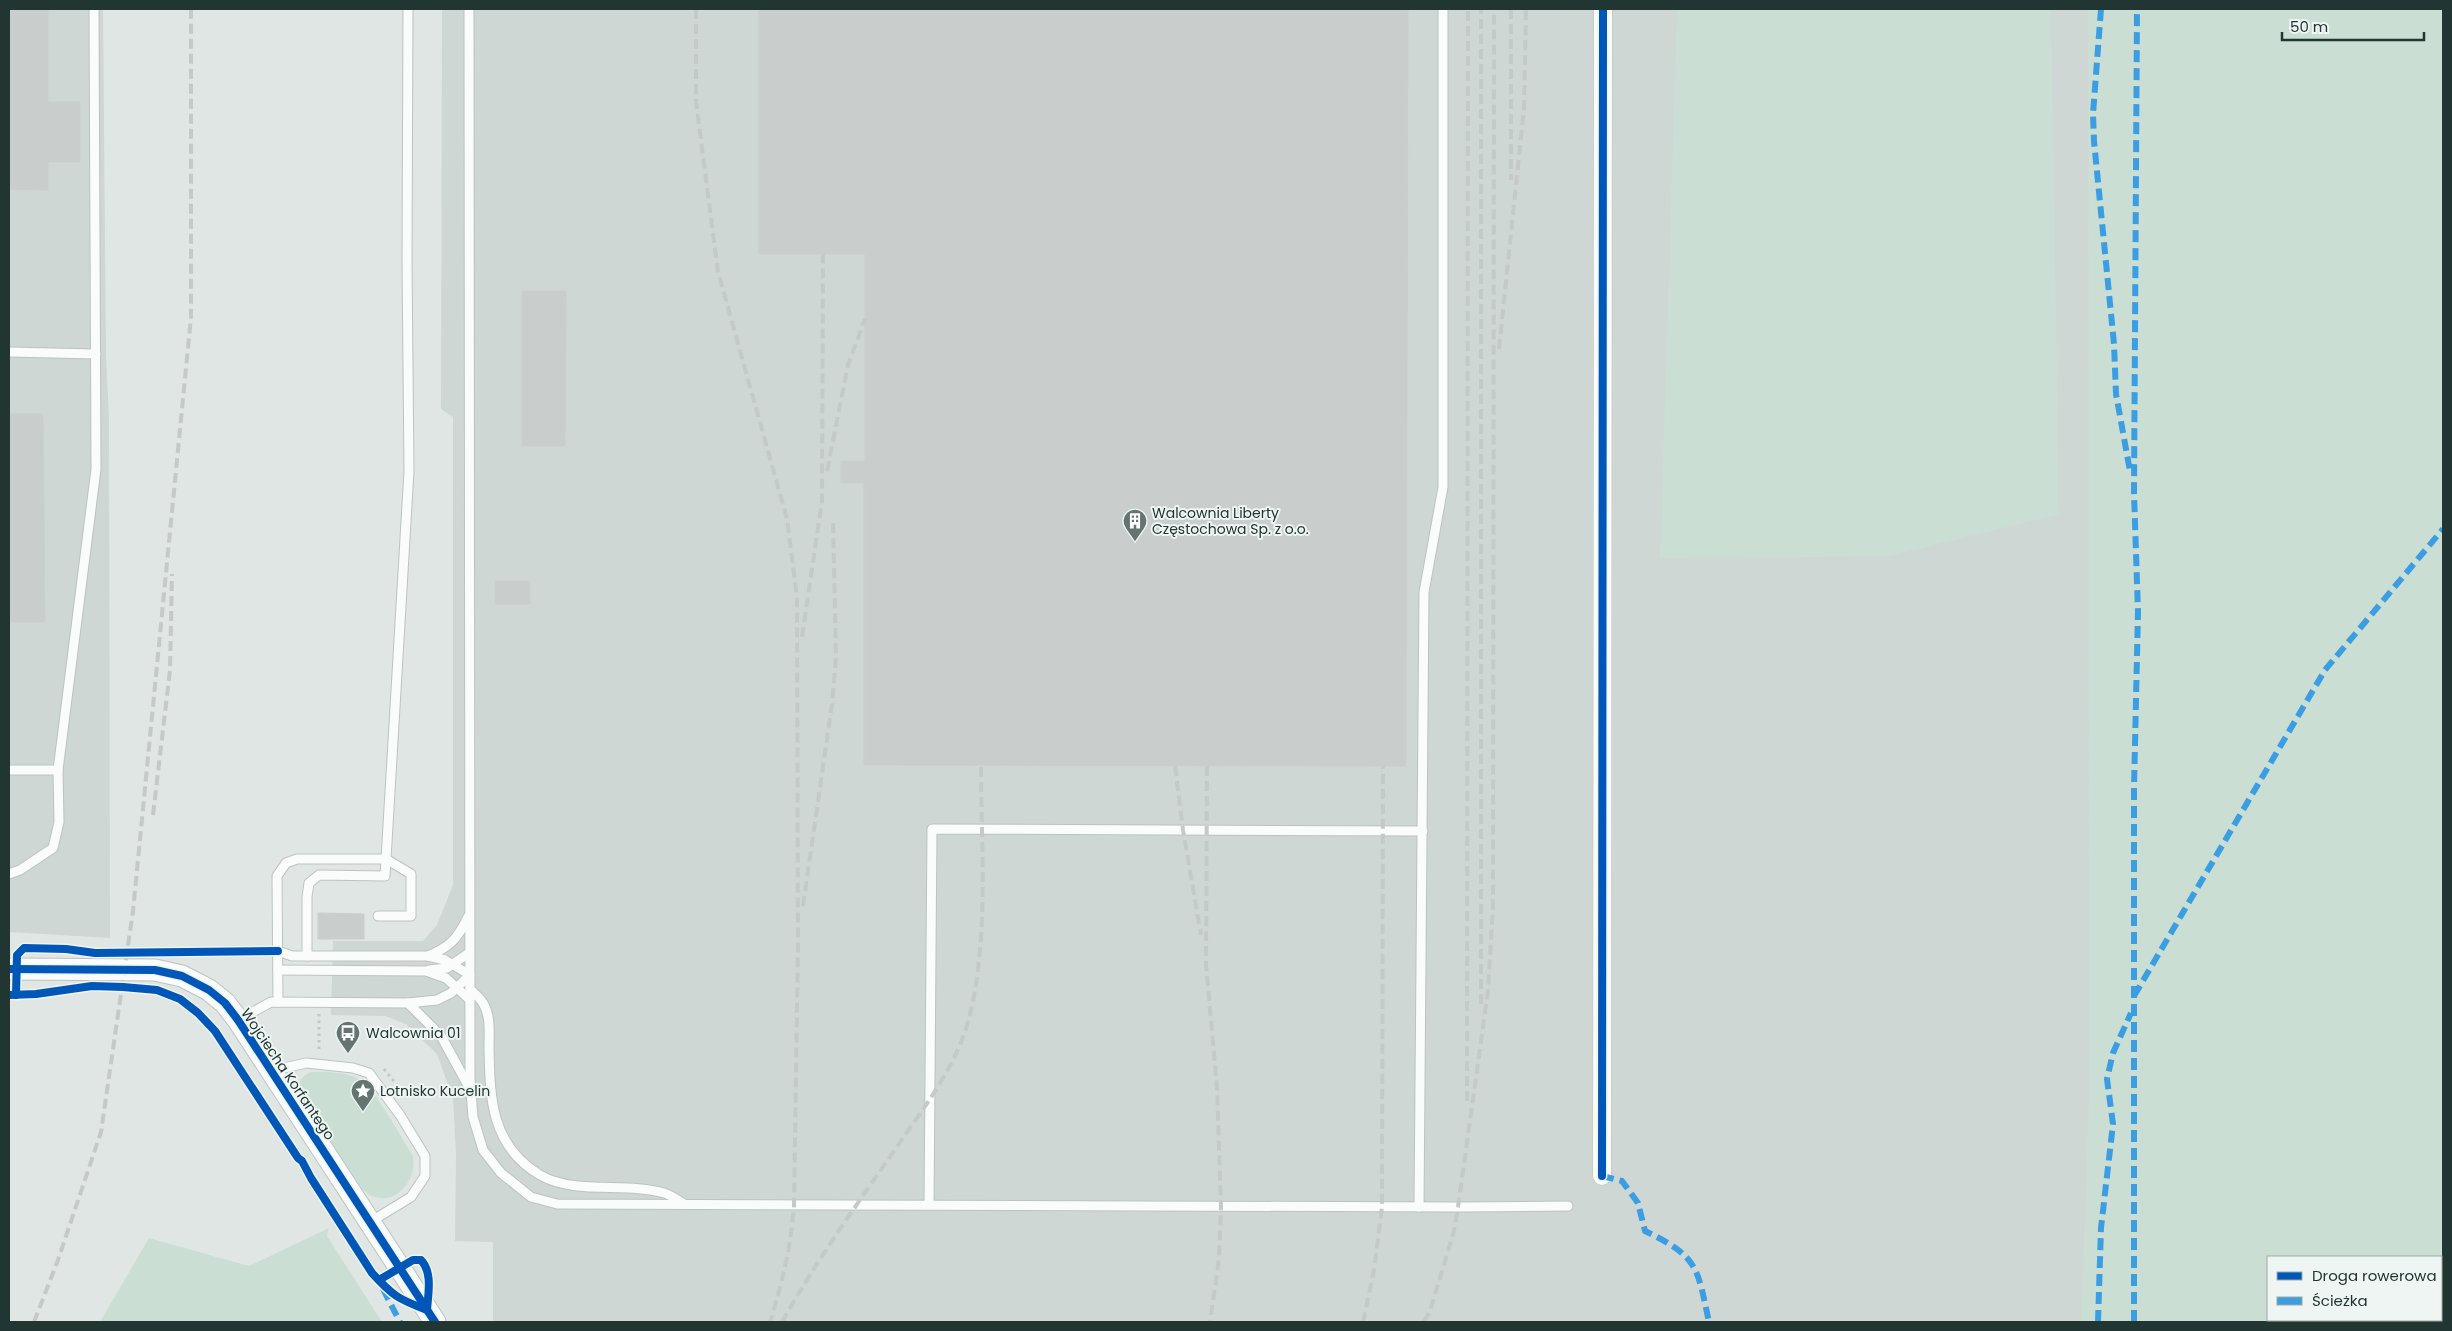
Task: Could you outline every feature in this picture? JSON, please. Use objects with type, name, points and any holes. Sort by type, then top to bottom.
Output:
[{"type":"street","points":[[1602,1176],[1603,9]]},
{"type":"street","name":"Wojciecha Korfantego","points":[[9,969],[155,970],[182,976],[209,990],[225,1003],[238,1020],[435,1322]]},
{"type":"lane","points":[[9,874],[20,870],[53,848],[58,822],[58,770],[96,469],[94,9]]},
{"type":"lane","points":[[307,956],[307,897],[309,883],[319,875],[385,876],[409,471],[407,262],[408,9]]},
{"type":"lane","points":[[469,9],[469,953],[471,1094],[473,1118],[483,1150],[501,1173],[531,1197],[557,1204],[1568,1206]]},
{"type":"lane","points":[[1419,1207],[1424,592],[1443,487],[1443,9]]},
{"type":"lane","points":[[9,352],[96,354]]},
{"type":"lane","points":[[9,770],[58,770]]},
{"type":"lane","points":[[929,1205],[932,829],[1423,830]]},
{"type":"lane","points":[[278,1002],[277,876],[286,863],[297,859],[386,859],[411,874],[411,916],[378,916]]},
{"type":"lane","points":[[428,956],[446,948],[461,931],[469,914]]},
{"type":"lane","points":[[278,951],[292,956],[428,956],[454,964],[470,975]]},
{"type":"lane","points":[[278,970],[426,970],[448,968],[469,953]]},
{"type":"lane","points":[[426,970],[446,978],[470,1000]]},
{"type":"lane","points":[[238,1020],[271,1002],[408,1003],[438,1000],[470,975]]},
{"type":"lane","points":[[470,989],[483,1002],[489,1020],[490,1084],[494,1116],[505,1142],[518,1158],[541,1176],[562,1184],[649,1190],[666,1194],[686,1205]]},
{"type":"lane","points":[[408,1003],[441,1036],[465,1078],[471,1094]]},
{"type":"lane","points":[[274,1075],[284,1068],[306,1063],[353,1068],[369,1073],[400,1115],[425,1156],[425,1176],[411,1197],[370,1222]]},
{"type":"path","points":[[319,1002],[318,1050],[323,1052]]},
{"type":"path","points":[[378,1064],[390,1073],[405,1096]]},
{"type":"shaded area","points":[[9,9],[103,9],[106,356],[109,418],[110,938],[9,932]]},
{"type":"shaded area","points":[[442,9],[2116,9],[2115,1322],[493,1322],[493,1242],[455,1241],[456,1154],[453,1099],[437,1054],[406,1024],[385,1016],[331,1015],[333,941],[423,941],[437,925],[453,885],[453,417],[441,409]]},
{"type":"green space","points":[[1677,9],[2051,9],[2059,514],[1890,556],[1660,559]]},
{"type":"green space","points":[[2088,9],[2443,9],[2443,1322],[2081,1322],[2089,1097]]},
{"type":"green space","points":[[311,1072],[341,1073],[352,1076],[364,1083],[372,1091],[413,1156],[412,1174],[403,1189],[397,1194],[381,1198],[372,1196],[364,1190],[344,1166],[300,1095],[300,1081],[304,1075]]},
{"type":"green space","points":[[329,1228],[327,1236],[382,1322],[100,1322],[149,1238],[249,1266]]},
{"type":"building","points":[[9,9],[48,9],[48,102],[80,102],[80,162],[48,162],[48,190],[9,189]]},
{"type":"building","name":"Walcownia Liberty Częstochowa Sp. z o.o.","points":[[759,9],[1408,9],[1406,766],[864,765],[864,483],[841,483],[841,461],[865,461],[865,254],[759,254]]},
{"type":"building","points":[[522,291],[566,291],[565,446],[522,446]]},
{"type":"building","points":[[9,414],[43,414],[45,622],[9,622]]},
{"type":"building","points":[[495,581],[530,581],[530,604],[495,604]]},
{"type":"building","points":[[318,913],[364,914],[364,939],[318,939]]},
{"type":"railway","points":[[34,1322],[58,1260],[101,1132],[133,911],[191,317],[191,9]]},
{"type":"railway","points":[[696,9],[696,102],[718,272],[787,519],[797,598],[798,943],[794,1206],[791,1236],[770,1322]]},
{"type":"railway","points":[[1467,1101],[1468,9]]},
{"type":"railway","points":[[1481,9],[1481,1004]]},
{"type":"railway","points":[[1424,1322],[1430,1311],[1454,1231],[1458,1207],[1488,991],[1493,905],[1494,9]]},
{"type":"railway","points":[[1511,9],[1511,180]]},
{"type":"railway","points":[[1499,349],[1524,108],[1526,9]]},
{"type":"railway","points":[[802,637],[822,501],[823,254]]},
{"type":"railway","points":[[827,471],[848,365],[865,319]]},
{"type":"railway","points":[[803,906],[832,704],[836,657],[833,519]]},
{"type":"railway","points":[[153,815],[170,670],[172,574]]},
{"type":"railway","points":[[782,1322],[836,1235],[928,1102],[948,1069],[964,1033],[970,1014],[980,954],[983,891],[981,765]]},
{"type":"railway","points":[[1175,766],[1183,830],[1201,935]]},
{"type":"railway","points":[[1207,766],[1206,964],[1217,1088],[1221,1206],[1219,1259],[1210,1322]]},
{"type":"railway","points":[[1363,1322],[1374,1270],[1382,1207],[1383,766]]},
{"type":"marked path","points":[[2101,9],[2093,114],[2094,141],[2114,344],[2116,394],[2130,471]]},
{"type":"marked path","points":[[2134,1322],[2134,788],[2138,612],[2134,493],[2137,9]]},
{"type":"marked path","points":[[2134,996],[2325,670],[2443,529]]},
{"type":"marked path","points":[[2098,1322],[2101,1228],[2113,1124],[2107,1079],[2113,1053],[2131,1013]]},
{"type":"marked path","points":[[1602,1176],[1622,1181],[1638,1203],[1645,1231],[1676,1248],[1693,1266],[1702,1288],[1709,1322]]},
{"type":"marked path","points":[[383,1289],[400,1322]]},
{"type":"cycle path","points":[[1602,1176],[1603,9]]},
{"type":"cycle path","points":[[16,995],[17,955],[24,948],[66,949],[95,953],[278,951]]},
{"type":"cycle path","points":[[9,969],[155,970],[182,976],[209,990],[225,1003],[238,1020],[435,1322]]},
{"type":"cycle path","points":[[9,995],[36,994],[92,986],[157,990],[180,999],[198,1013],[215,1031],[298,1158],[302,1161],[372,1273],[385,1287],[396,1296],[427,1310],[428,1277],[425,1265],[421,1260],[413,1260],[379,1280]]},
{"type":"place","name":"Walcownia Liberty Częstochowa Sp. z o.o.","points":[[1135,542]]},
{"type":"place","name":"Walcownia 01","points":[[348,1054]]},
{"type":"place","name":"Lotnisko Kucelin","points":[[363,1112]]}]
